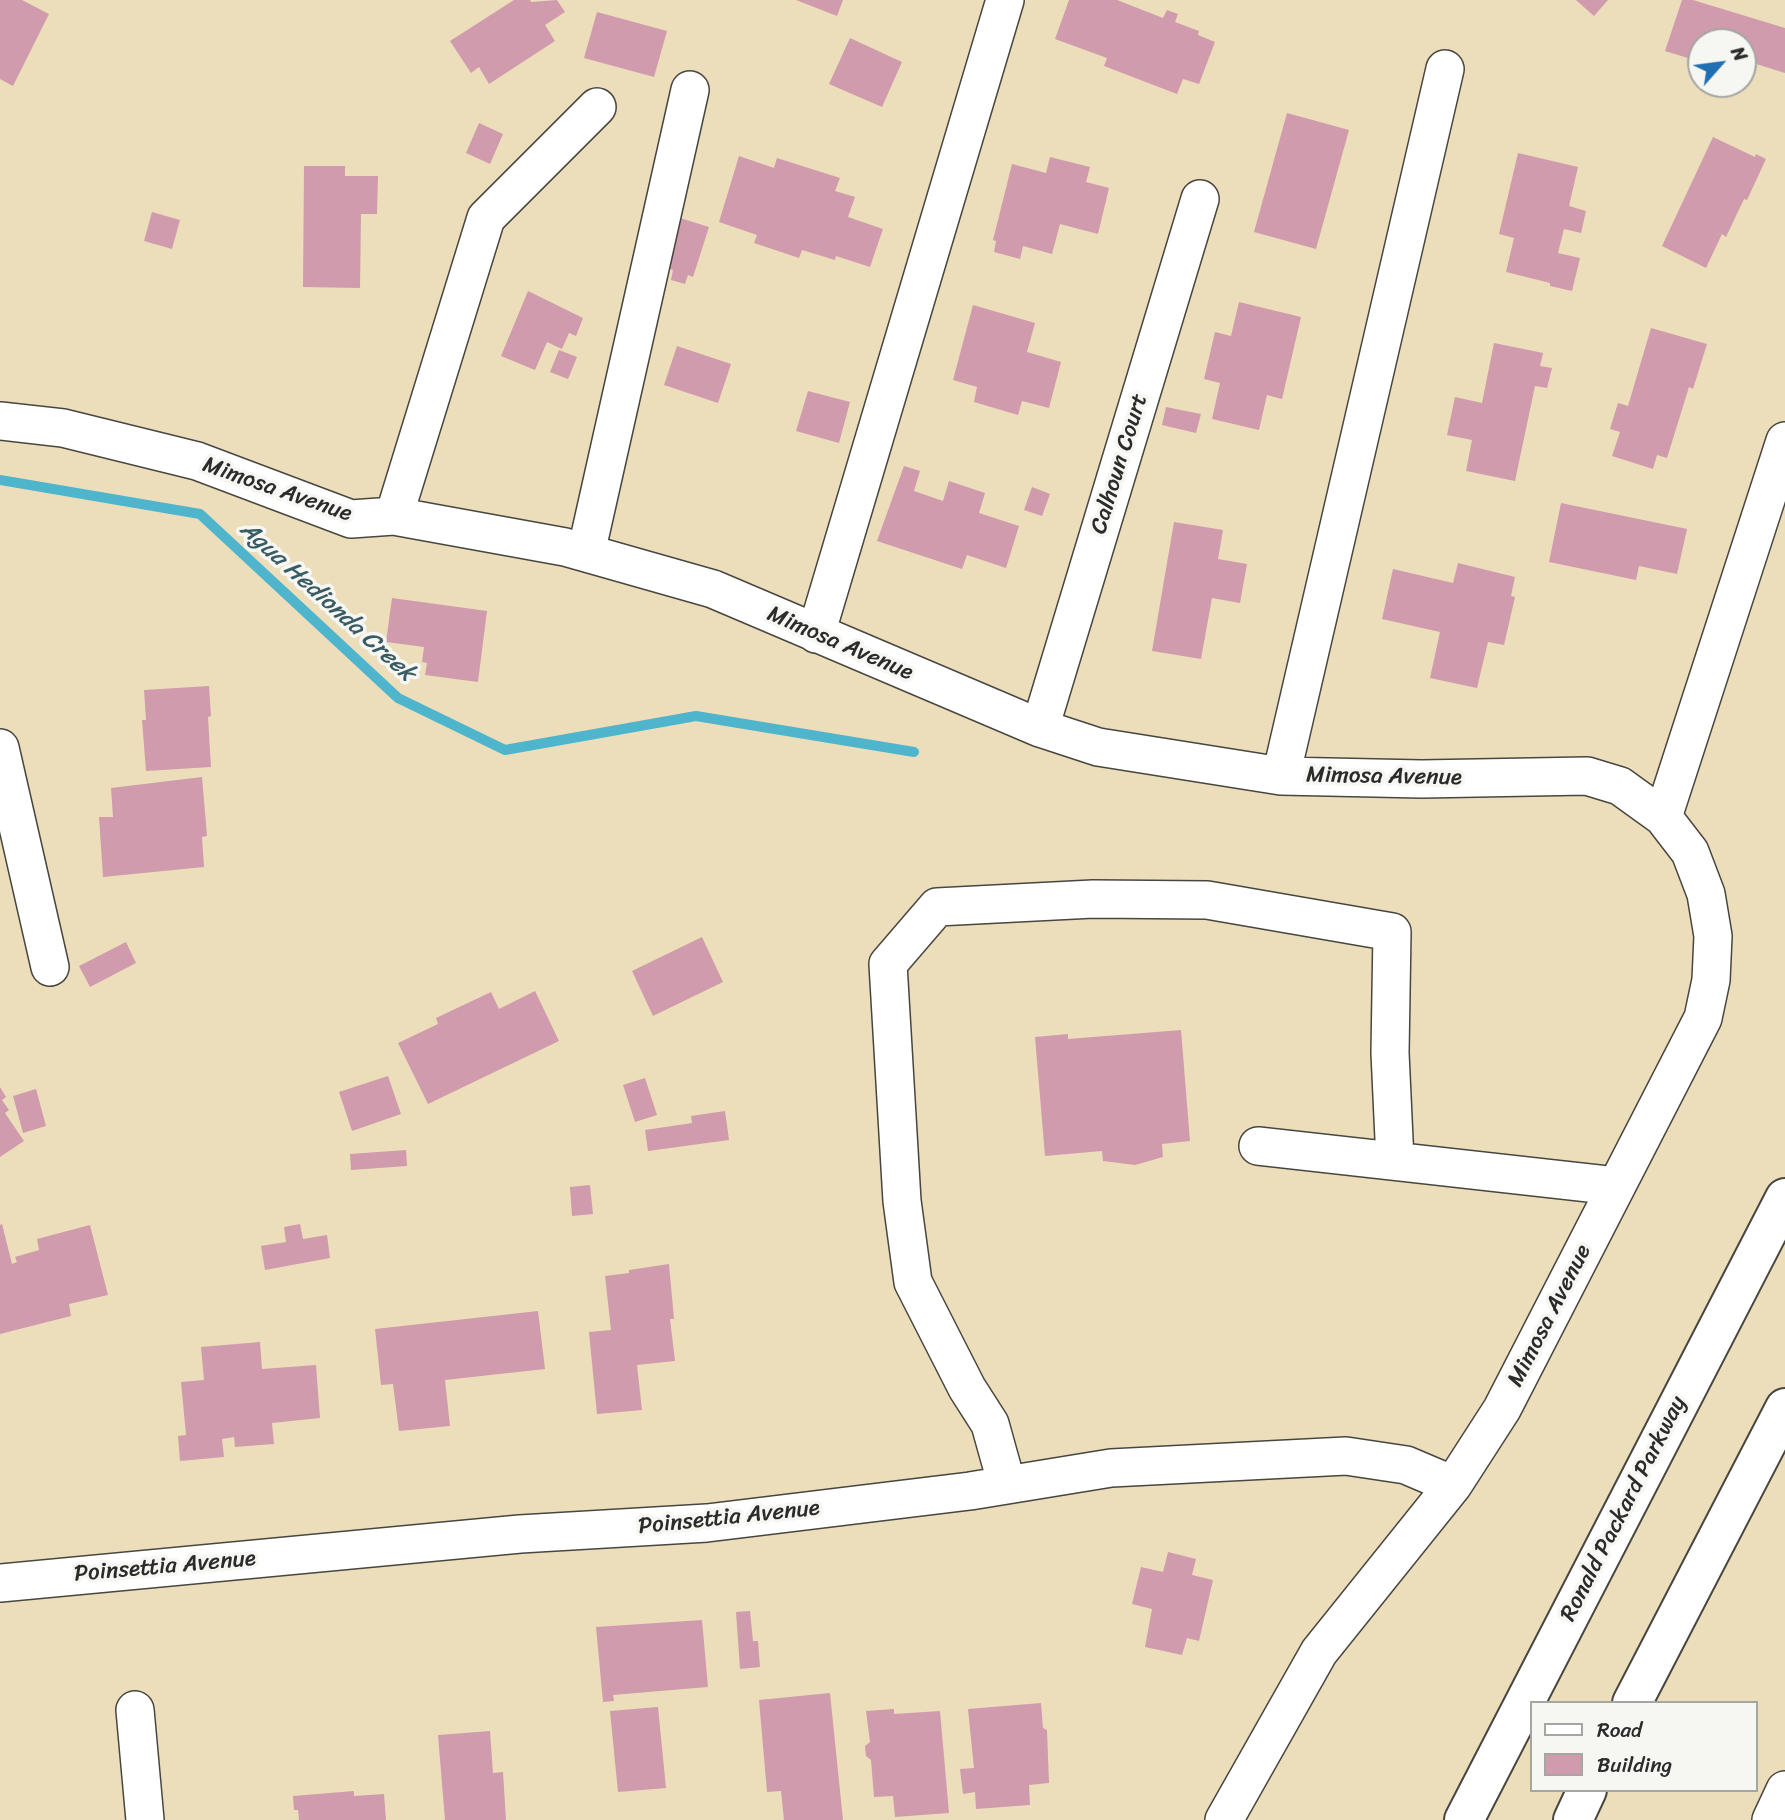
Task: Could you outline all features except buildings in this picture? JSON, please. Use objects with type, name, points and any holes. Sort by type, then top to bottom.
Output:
[{"type":"highway","name":"Ronald Packard Parkway","points":[[1464,1820],[1785,1198]]},
{"type":"highway","points":[[1633,1701],[1785,1408]]},
{"type":"highway","points":[[1573,1820],[1586,1792]]},
{"type":"street","points":[[816,634],[1005,0]]},
{"type":"street","points":[[1281,776],[1446,69]]},
{"type":"street","points":[[586,553],[690,90]]},
{"type":"street","points":[[394,516],[486,219],[597,107]]},
{"type":"street","name":"Calhoun Court","points":[[1040,728],[1200,200]]},
{"type":"street","name":"Mimosa Avenue","points":[[0,421],[63,428],[197,461],[352,520],[394,516],[565,547],[713,589],[1040,728],[1098,747],[1281,776],[1422,779],[1587,776],[1620,786],[1663,817],[1690,852],[1706,894],[1713,936],[1711,980],[1703,1018],[1502,1409],[1454,1485],[1319,1652],[1224,1820]]},
{"type":"street","points":[[1663,817],[1785,441]]},
{"type":"street","points":[[0,748],[50,967]]},
{"type":"street","points":[[1007,1485],[990,1424],[967,1388],[913,1282],[902,1201],[888,964],[937,907],[1093,899],[1207,900],[1392,932],[1390,1053],[1395,1161]]},
{"type":"street","points":[[1258,1146],[1616,1186]]},
{"type":"street","name":"Poinsettia Avenue","points":[[0,1583],[520,1534],[707,1523],[1007,1485],[1111,1468],[1346,1456],[1406,1465],[1454,1485]]},
{"type":"street","points":[[135,1710],[145,1820]]},
{"type":"street","points":[[1771,1820],[1785,1790]]},
{"type":"waterway","name":"Agua Hedionda Creek","points":[[0,480],[200,514],[398,698],[505,750],[696,716],[914,752]]}]
